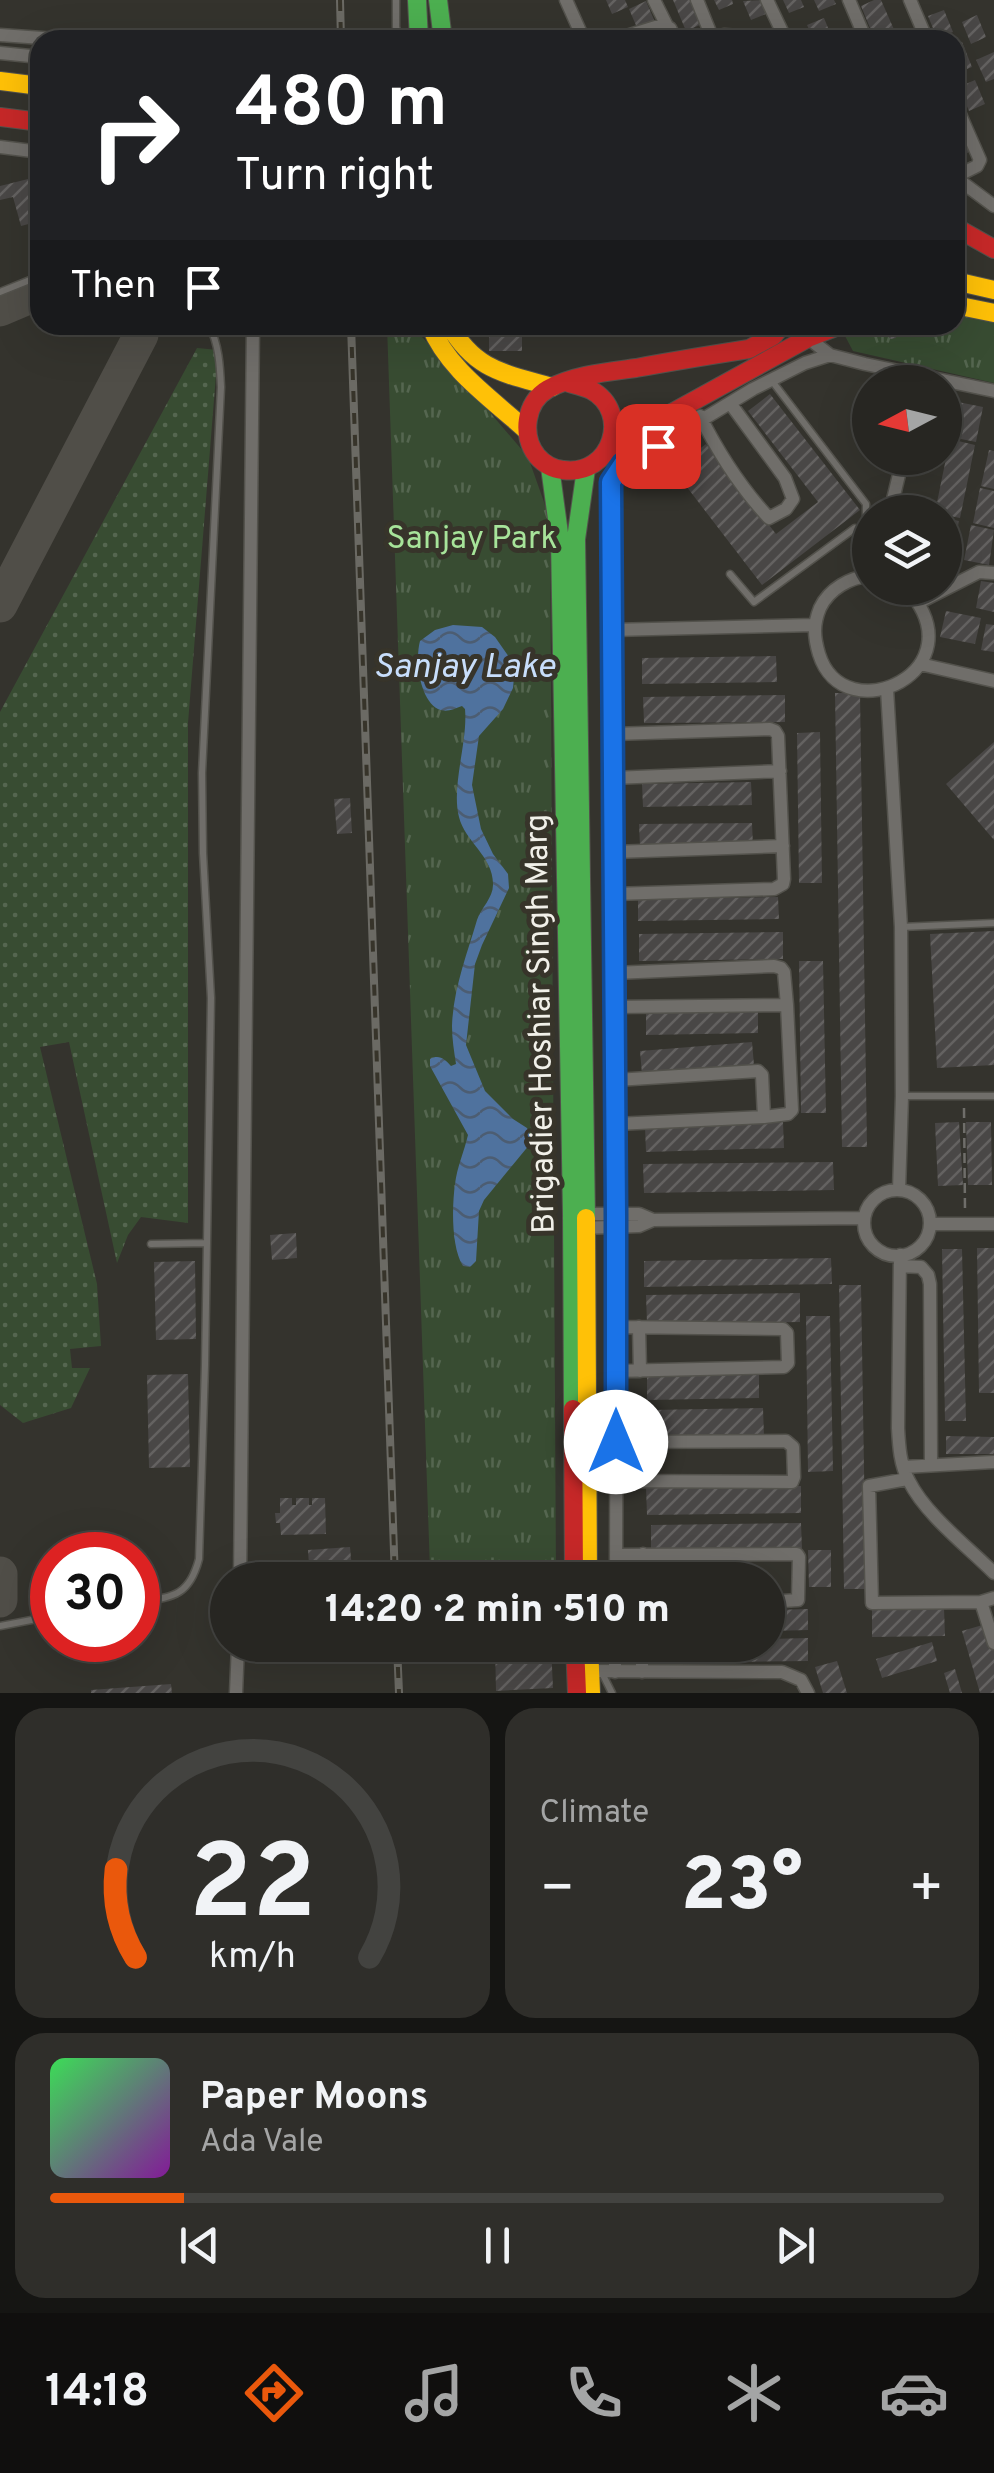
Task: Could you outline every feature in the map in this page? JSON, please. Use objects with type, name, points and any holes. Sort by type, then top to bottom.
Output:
[{"type":"street","points":[[417,0],[419,30]]},
{"type":"street","points":[[438,0],[444,30]]},
{"type":"street","points":[[566,0],[580,30]]},
{"type":"street","points":[[654,0],[669,30]]},
{"type":"street","points":[[697,0],[705,30]]},
{"type":"street","points":[[767,0],[781,30]]},
{"type":"street","points":[[849,0],[862,30]]},
{"type":"street","points":[[910,0],[924,30]]},
{"type":"street","points":[[651,30],[666,26]]},
{"type":"street","points":[[0,35],[30,37]]},
{"type":"street","points":[[0,53],[30,56]]},
{"type":"street","points":[[0,82],[30,85]]},
{"type":"street","points":[[0,117],[30,121]]},
{"type":"street","points":[[965,126],[980,160],[965,172]]},
{"type":"street","points":[[0,147],[30,151]]},
{"type":"street","points":[[965,185],[994,206]]},
{"type":"street","points":[[965,233],[994,250]]},
{"type":"street","points":[[965,244],[994,250]]},
{"type":"street","points":[[965,283],[994,290]]},
{"type":"street","points":[[965,307],[994,313]]},
{"type":"street","points":[[240,1562],[253,335]]},
{"type":"street","points":[[432,335],[453,362],[526,430]]},
{"type":"street","points":[[455,335],[469,356],[482,365],[560,385],[582,385],[603,398],[614,422],[610,447],[586,469],[568,472],[550,467],[529,445],[528,417],[541,394],[560,385],[584,376],[749,349],[774,335]]},
{"type":"street","points":[[610,447],[816,335]]},
{"type":"street","points":[[808,338],[830,354],[870,365]]},
{"type":"street","points":[[616,1562],[611,482],[623,464],[772,380],[830,354]]},
{"type":"street","points":[[715,355],[727,360],[728,382]]},
{"type":"street","points":[[962,386],[994,391]]},
{"type":"street","points":[[698,399],[698,414],[708,436],[768,518],[786,509],[793,499],[784,478],[730,404]]},
{"type":"street","name":"Brigadier Hoshiar Singh Marg","points":[[550,467],[560,540],[588,1562]]},
{"type":"street","name":"Brigadier Hoshiar Singh Marg","points":[[574,1562],[579,1221],[576,539],[586,469]]},
{"type":"street","points":[[962,581],[980,572],[994,571]]},
{"type":"street","points":[[852,580],[823,602],[814,625],[822,663],[836,679],[854,688],[887,689],[907,679],[920,664],[929,631],[920,605]]},
{"type":"street","points":[[612,630],[814,625]]},
{"type":"street","points":[[920,664],[994,681]]},
{"type":"street","points":[[887,689],[901,927],[899,1190]]},
{"type":"street","points":[[613,734],[775,731],[784,846],[784,880],[774,889],[614,894]]},
{"type":"street","points":[[613,778],[780,771]]},
{"type":"street","points":[[614,852],[784,846]]},
{"type":"street","points":[[615,973],[781,968],[787,1005],[792,1110],[788,1114],[764,1116],[616,1124]]},
{"type":"street","points":[[615,1007],[787,1005]]},
{"type":"street","points":[[616,1080],[758,1070],[762,1075],[764,1116]]},
{"type":"street","points":[[900,1260],[921,1246],[930,1224],[922,1201],[899,1190],[883,1193],[868,1205],[863,1226],[868,1240],[877,1249],[900,1260],[921,1268],[928,1275],[930,1465]]},
{"type":"street","points":[[579,1221],[616,1222],[639,1214],[653,1220],[863,1218]]},
{"type":"street","points":[[930,1224],[994,1224]]},
{"type":"street","points":[[900,1260],[898,1428],[906,1473],[936,1516],[994,1573]]},
{"type":"street","points":[[615,1327],[783,1329],[788,1334],[788,1366],[784,1367],[616,1371]]},
{"type":"street","points":[[639,1327],[640,1371]]},
{"type":"street","points":[[616,1442],[786,1441],[793,1447],[794,1461],[792,1482],[616,1481]]},
{"type":"street","points":[[642,1442],[643,1480]]},
{"type":"street","points":[[994,1462],[930,1465],[868,1486],[872,1604],[988,1600],[994,1644]]},
{"type":"street","points":[[643,1554],[643,1562]]},
{"type":"street","points":[[616,1555],[797,1554],[798,1600],[785,1601]]},
{"type":"street","points":[[236,1693],[237,1662]]},
{"type":"street","points":[[575,1662],[576,1693]]},
{"type":"street","points":[[597,1662],[602,1672]]},
{"type":"street","points":[[590,1693],[607,1662]]},
{"type":"street","points":[[642,1662],[642,1672]]},
{"type":"street","points":[[602,1672],[782,1672],[800,1680],[808,1693]]},
{"type":"lane","points":[[396,0],[397,30]]},
{"type":"lane","points":[[0,292],[30,280]]},
{"type":"lane","points":[[160,1598],[178,1594],[188,1586],[199,1559],[211,998],[202,815],[221,387],[214,335]]},
{"type":"lane","points":[[772,380],[859,495]]},
{"type":"lane","points":[[730,574],[754,602],[852,530]]},
{"type":"lane","points":[[901,927],[994,923]]},
{"type":"lane","points":[[902,1096],[994,1096]]},
{"type":"lane","points":[[151,1244],[207,1243]]},
{"type":"lane","points":[[0,1626],[30,1620]]},
{"type":"lane","points":[[602,1672],[612,1693]]},
{"type":"path","points":[[958,1224],[964,1213],[964,1108]]},
{"type":"green space","points":[[965,316],[994,323],[994,383],[962,376],[962,365],[915,365],[853,351],[845,335],[965,335]]},
{"type":"green space","name":"Sanjay Park","points":[[387,335],[420,335],[453,369],[528,457],[550,519],[556,1562],[430,1562]]},
{"type":"green space","points":[[197,348],[218,350],[188,723],[188,1223],[141,1217],[128,1235],[117,1263],[69,1042],[40,1047],[97,1284],[101,1346],[70,1349],[72,1368],[90,1368],[71,1408],[23,1423],[0,1405],[0,712]]},
{"type":"water","name":"Sanjay Lake","points":[[453,625],[482,627],[495,637],[509,657],[514,677],[503,709],[479,736],[472,785],[481,829],[508,874],[509,888],[475,964],[466,1045],[485,1091],[530,1135],[530,1144],[479,1211],[476,1261],[470,1267],[463,1266],[459,1258],[453,1215],[456,1178],[468,1135],[430,1066],[430,1059],[439,1057],[451,1066],[456,1064],[452,1026],[455,999],[477,920],[493,885],[489,866],[462,826],[457,805],[465,709],[462,706],[444,711],[432,704],[423,688],[418,658],[420,641],[435,630]]},
{"type":"building","points":[[606,0],[625,0],[628,7],[612,14]]},
{"type":"building","points":[[673,0],[691,0],[702,24],[686,30]]},
{"type":"building","points":[[714,0],[732,0],[733,4],[719,10]]},
{"type":"building","points":[[766,0],[771,12],[751,20],[743,1]]},
{"type":"building","points":[[783,0],[801,0],[804,7],[789,13]]},
{"type":"building","points":[[814,0],[834,0],[836,4],[819,11]]},
{"type":"building","points":[[881,0],[894,30],[871,30],[861,6]]},
{"type":"building","points":[[646,1],[655,22],[638,30],[629,9]]},
{"type":"building","points":[[944,10],[952,30],[934,30],[928,16]]},
{"type":"building","points":[[977,15],[986,37],[971,44],[962,22]]},
{"type":"building","points":[[824,18],[829,30],[809,30],[807,25]]},
{"type":"building","points":[[965,50],[972,67],[965,70]]},
{"type":"building","points":[[994,52],[994,79],[986,82],[976,60]]},
{"type":"building","points":[[975,80],[985,104],[969,111],[965,84]]},
{"type":"building","points":[[965,129],[974,150],[965,154]]},
{"type":"building","points":[[30,178],[30,224],[21,226],[13,197],[0,200],[0,186]]},
{"type":"building","points":[[489,335],[522,335],[522,351],[489,351]]},
{"type":"building","points":[[770,394],[852,500],[852,516],[762,585],[673,469],[706,444],[776,534],[818,502],[748,411]]},
{"type":"building","points":[[962,403],[983,407],[976,442],[962,439]]},
{"type":"building","points":[[962,442],[975,445],[962,508],[962,495],[938,495],[943,475],[962,475]]},
{"type":"building","points":[[989,450],[994,451],[994,489],[981,486]]},
{"type":"building","points":[[980,488],[994,491],[994,528],[973,523]]},
{"type":"building","points":[[971,525],[994,530],[989,565],[964,560]]},
{"type":"building","points":[[981,581],[994,583],[994,612],[976,608]]},
{"type":"building","points":[[946,611],[981,618],[975,644],[940,637]]},
{"type":"building","points":[[986,624],[994,625],[994,652],[981,650]]},
{"type":"building","points":[[776,656],[777,682],[642,684],[642,658]]},
{"type":"building","points":[[835,693],[860,693],[867,1147],[842,1147]]},
{"type":"building","points":[[785,695],[785,722],[644,723],[643,697]]},
{"type":"building","points":[[820,732],[822,883],[799,883],[797,733]]},
{"type":"building","points":[[994,742],[994,840],[946,784]]},
{"type":"building","points":[[751,782],[752,805],[643,807],[642,784]]},
{"type":"building","points":[[350,798],[352,833],[337,834],[334,799]]},
{"type":"building","points":[[752,823],[753,846],[640,847],[639,824]]},
{"type":"building","points":[[778,897],[779,919],[638,921],[638,899]]},
{"type":"building","points":[[994,931],[994,1065],[937,1068],[930,934]]},
{"type":"building","points":[[783,932],[783,959],[639,961],[639,934]]},
{"type":"building","points":[[799,961],[823,961],[826,1113],[801,1113]]},
{"type":"building","points":[[758,1010],[758,1033],[646,1035],[646,1011]]},
{"type":"building","points":[[752,1042],[754,1065],[642,1074],[640,1051]]},
{"type":"building","points":[[783,1122],[784,1148],[646,1152],[645,1127]]},
{"type":"building","points":[[959,1122],[963,1185],[938,1186],[935,1123]]},
{"type":"building","points":[[966,1122],[991,1122],[992,1185],[968,1185]]},
{"type":"building","points":[[833,1162],[834,1190],[644,1193],[643,1164]]},
{"type":"building","points":[[296,1233],[297,1258],[272,1260],[270,1235]]},
{"type":"building","points":[[977,1248],[994,1248],[994,1393],[979,1393]]},
{"type":"building","points":[[942,1249],[962,1249],[966,1421],[945,1421]]},
{"type":"building","points":[[831,1258],[832,1284],[644,1287],[644,1261]]},
{"type":"building","points":[[195,1261],[196,1339],[156,1340],[154,1262]]},
{"type":"building","points":[[839,1285],[861,1285],[866,1589],[844,1589]]},
{"type":"building","points":[[800,1293],[800,1322],[647,1324],[646,1295]]},
{"type":"building","points":[[806,1316],[830,1316],[833,1471],[808,1472]]},
{"type":"building","points":[[188,1374],[190,1467],[149,1468],[147,1375]]},
{"type":"building","points":[[759,1375],[759,1398],[647,1400],[647,1376]]},
{"type":"building","points":[[763,1408],[764,1436],[650,1437],[650,1410]]},
{"type":"building","points":[[946,1436],[994,1437],[994,1454],[946,1454]]},
{"type":"building","points":[[801,1486],[801,1513],[647,1515],[646,1488]]},
{"type":"building","points":[[280,1498],[292,1498],[292,1505],[296,1505],[296,1498],[309,1498],[312,1505],[312,1498],[325,1498],[326,1534],[281,1535],[275,1513],[280,1513]]},
{"type":"building","points":[[801,1523],[802,1548],[651,1550],[651,1525]]},
{"type":"building","points":[[350,1547],[351,1562],[309,1562],[308,1550]]},
{"type":"building","points":[[808,1550],[831,1550],[831,1587],[809,1587]]},
{"type":"building","points":[[944,1608],[945,1636],[872,1637],[872,1609]]},
{"type":"building","points":[[808,1609],[808,1630],[785,1631],[785,1610]]},
{"type":"building","points":[[986,1624],[994,1651],[994,1693],[980,1693],[962,1631]]},
{"type":"building","points":[[808,1638],[808,1661],[785,1661],[785,1639]]},
{"type":"building","points":[[932,1642],[937,1661],[882,1678],[876,1659]]},
{"type":"building","points":[[837,1661],[847,1693],[823,1693],[815,1667]]},
{"type":"building","points":[[495,1662],[552,1662],[553,1688],[496,1691]]},
{"type":"building","points":[[955,1669],[962,1693],[950,1693],[944,1673]]},
{"type":"building","points":[[171,1684],[172,1693],[91,1693],[91,1690]]},
{"type":"taxiway","points":[[0,309],[30,296]]},
{"type":"taxiway","points":[[0,605],[141,335]]},
{"type":"taxiway","points":[[0,1574],[0,1600]]},
{"type":"railway","points":[[340,0],[341,30]]},
{"type":"railway","points":[[351,335],[394,1562]]},
{"type":"railway","points":[[398,1662],[399,1693]]},
{"type":"traffic: fast","points":[[417,0],[418,30]]},
{"type":"traffic: fast","points":[[438,0],[442,30]]},
{"type":"traffic: fast","points":[[550,467],[560,541],[573,1409]]},
{"type":"traffic: fast","points":[[586,469],[576,539],[586,1218]]},
{"type":"traffic: slow","points":[[0,81],[30,85]]},
{"type":"traffic: slow","points":[[965,283],[994,290]]},
{"type":"traffic: slow","points":[[965,307],[994,313]]},
{"type":"traffic: slow","points":[[435,335],[459,369],[526,430]]},
{"type":"traffic: slow","points":[[456,335],[470,352],[493,368],[552,387]]},
{"type":"traffic: slow","points":[[586,1218],[588,1562]]},
{"type":"traffic: slow","points":[[590,1662],[591,1693]]},
{"type":"traffic: jam","points":[[0,117],[30,121]]},
{"type":"traffic: jam","points":[[965,233],[994,249]]},
{"type":"traffic: jam","points":[[569,383],[591,390],[604,400],[613,427],[611,441],[594,464],[563,470],[540,459],[527,429],[534,402],[548,389],[591,375],[749,349],[774,335]]},
{"type":"traffic: jam","points":[[610,447],[816,335]]},
{"type":"traffic: jam","points":[[573,1409],[574,1562]]},
{"type":"traffic: jam","points":[[576,1662],[577,1693]]},
{"type":"route","points":[[616,1442],[611,482],[623,464],[658,446]]}]
